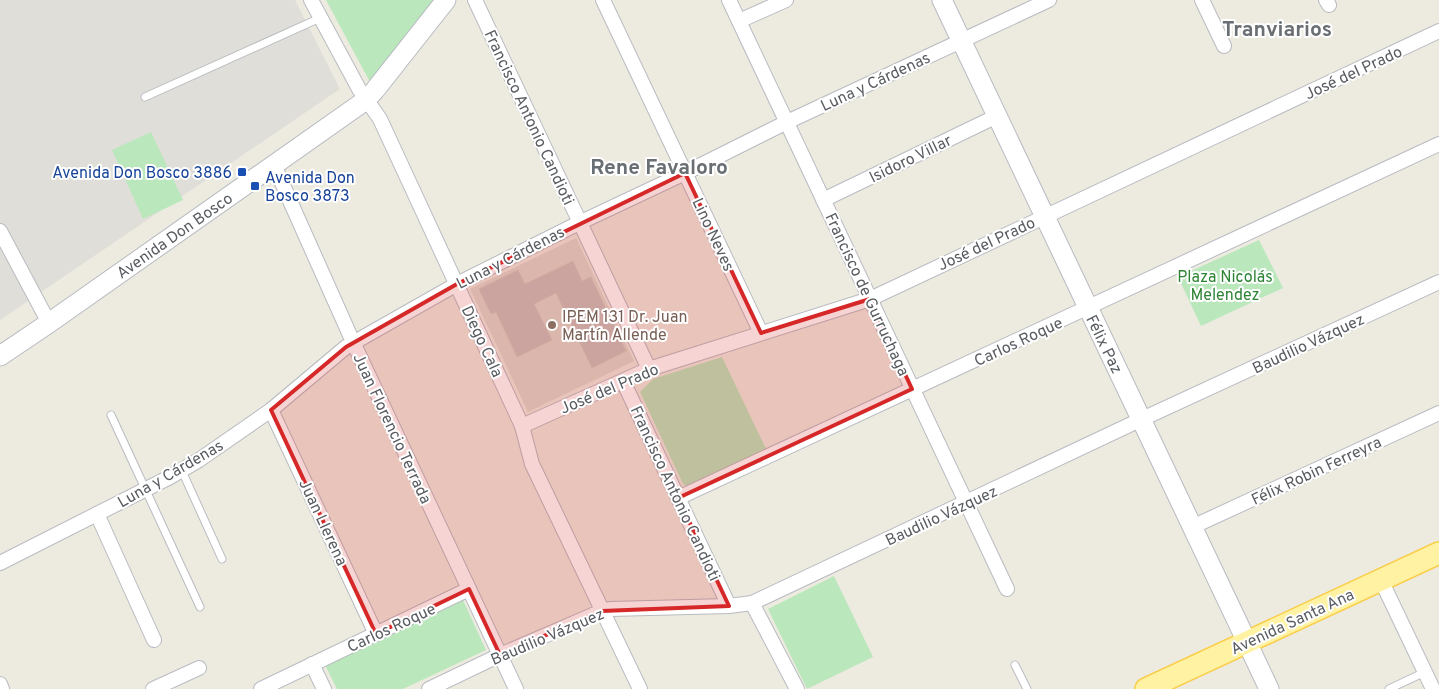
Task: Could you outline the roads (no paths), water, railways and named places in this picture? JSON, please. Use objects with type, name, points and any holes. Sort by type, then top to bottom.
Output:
[{"type":"main road","name":"Avenida Don Bosco","points":[[0,356],[366,100],[446,0]]},
{"type":"main road","name":"Félix Paz","points":[[942,0],[1269,689]]},
{"type":"main road","name":"Avenida Santa Ana","points":[[1146,689],[1439,553]]},
{"type":"street","name":"Diego Cala","points":[[311,0],[366,100],[380,119],[522,426],[532,464],[640,689]]},
{"type":"street","name":"Francisco Antonio Candioti","points":[[475,0],[649,369]]},
{"type":"street","name":"Lino Neves","points":[[603,0],[762,333]]},
{"type":"street","name":"Francisco de Gurruchaga","points":[[729,0],[1007,589]]},
{"type":"street","points":[[739,21],[786,0]]},
{"type":"street","name":"Luna y Cárdenas","points":[[0,563],[199,460],[271,410],[337,353],[353,342],[457,284],[786,122],[1049,0]]},
{"type":"street","points":[[1202,0],[1224,46]]},
{"type":"street","name":"José del Prado","points":[[522,426],[649,369],[870,298],[1439,32]]},
{"type":"street","name":"Isidoro Villar","points":[[823,200],[997,116]]},
{"type":"street","name":"Carlos Roque","points":[[678,498],[1088,309],[1439,144]]},
{"type":"street","name":"Juan Florencio Terrada","points":[[274,165],[353,342],[516,689]]},
{"type":"street","points":[[0,231],[49,323]]},
{"type":"street","name":"Baudilio Vázquez","points":[[429,689],[500,655],[602,611],[610,609],[729,606],[752,603],[1439,282]]},
{"type":"street","name":"Francisco Antonio Candioti","points":[[623,381],[729,606]]},
{"type":"street","name":"Juan Llerena","points":[[271,410],[376,634]]},
{"type":"street","name":"Félix Robin Ferreyra","points":[[1192,527],[1439,413]]},
{"type":"street","points":[[97,514],[154,640]]},
{"type":"street","points":[[1381,580],[1433,689]]},
{"type":"street","name":"Carlos Roque","points":[[261,689],[469,589]]},
{"type":"street","points":[[752,603],[797,689]]},
{"type":"street","points":[[312,664],[324,689]]},
{"type":"street","points":[[153,689],[199,668]]},
{"type":"street","points":[[0,684],[2,689]]},
{"type":"lane","points":[[145,97],[320,18]]},
{"type":"lane","points":[[112,415],[200,607]]},
{"type":"lane","points":[[182,470],[222,559]]},
{"type":"lane","points":[[1015,665],[1027,689]]},
{"type":"lane","points":[[1389,689],[1425,672]]},
{"type":"place","name":"Avenida Don Bosco 3886","points":[[242,172]]},
{"type":"place","name":"Avenida Don Bosco 3873","points":[[255,186]]},
{"type":"place","name":"IPEM 131 Dr. Juan Martín Allende","points":[[552,325]]},
{"type":"district","name":"Tranviarios","points":[[1277,29]]},
{"type":"district","name":"Rene Favaloro","points":[[659,167]]},
{"type":"park label","name":"Plaza Nicolás Melendez","points":[[1225,285]]}]
